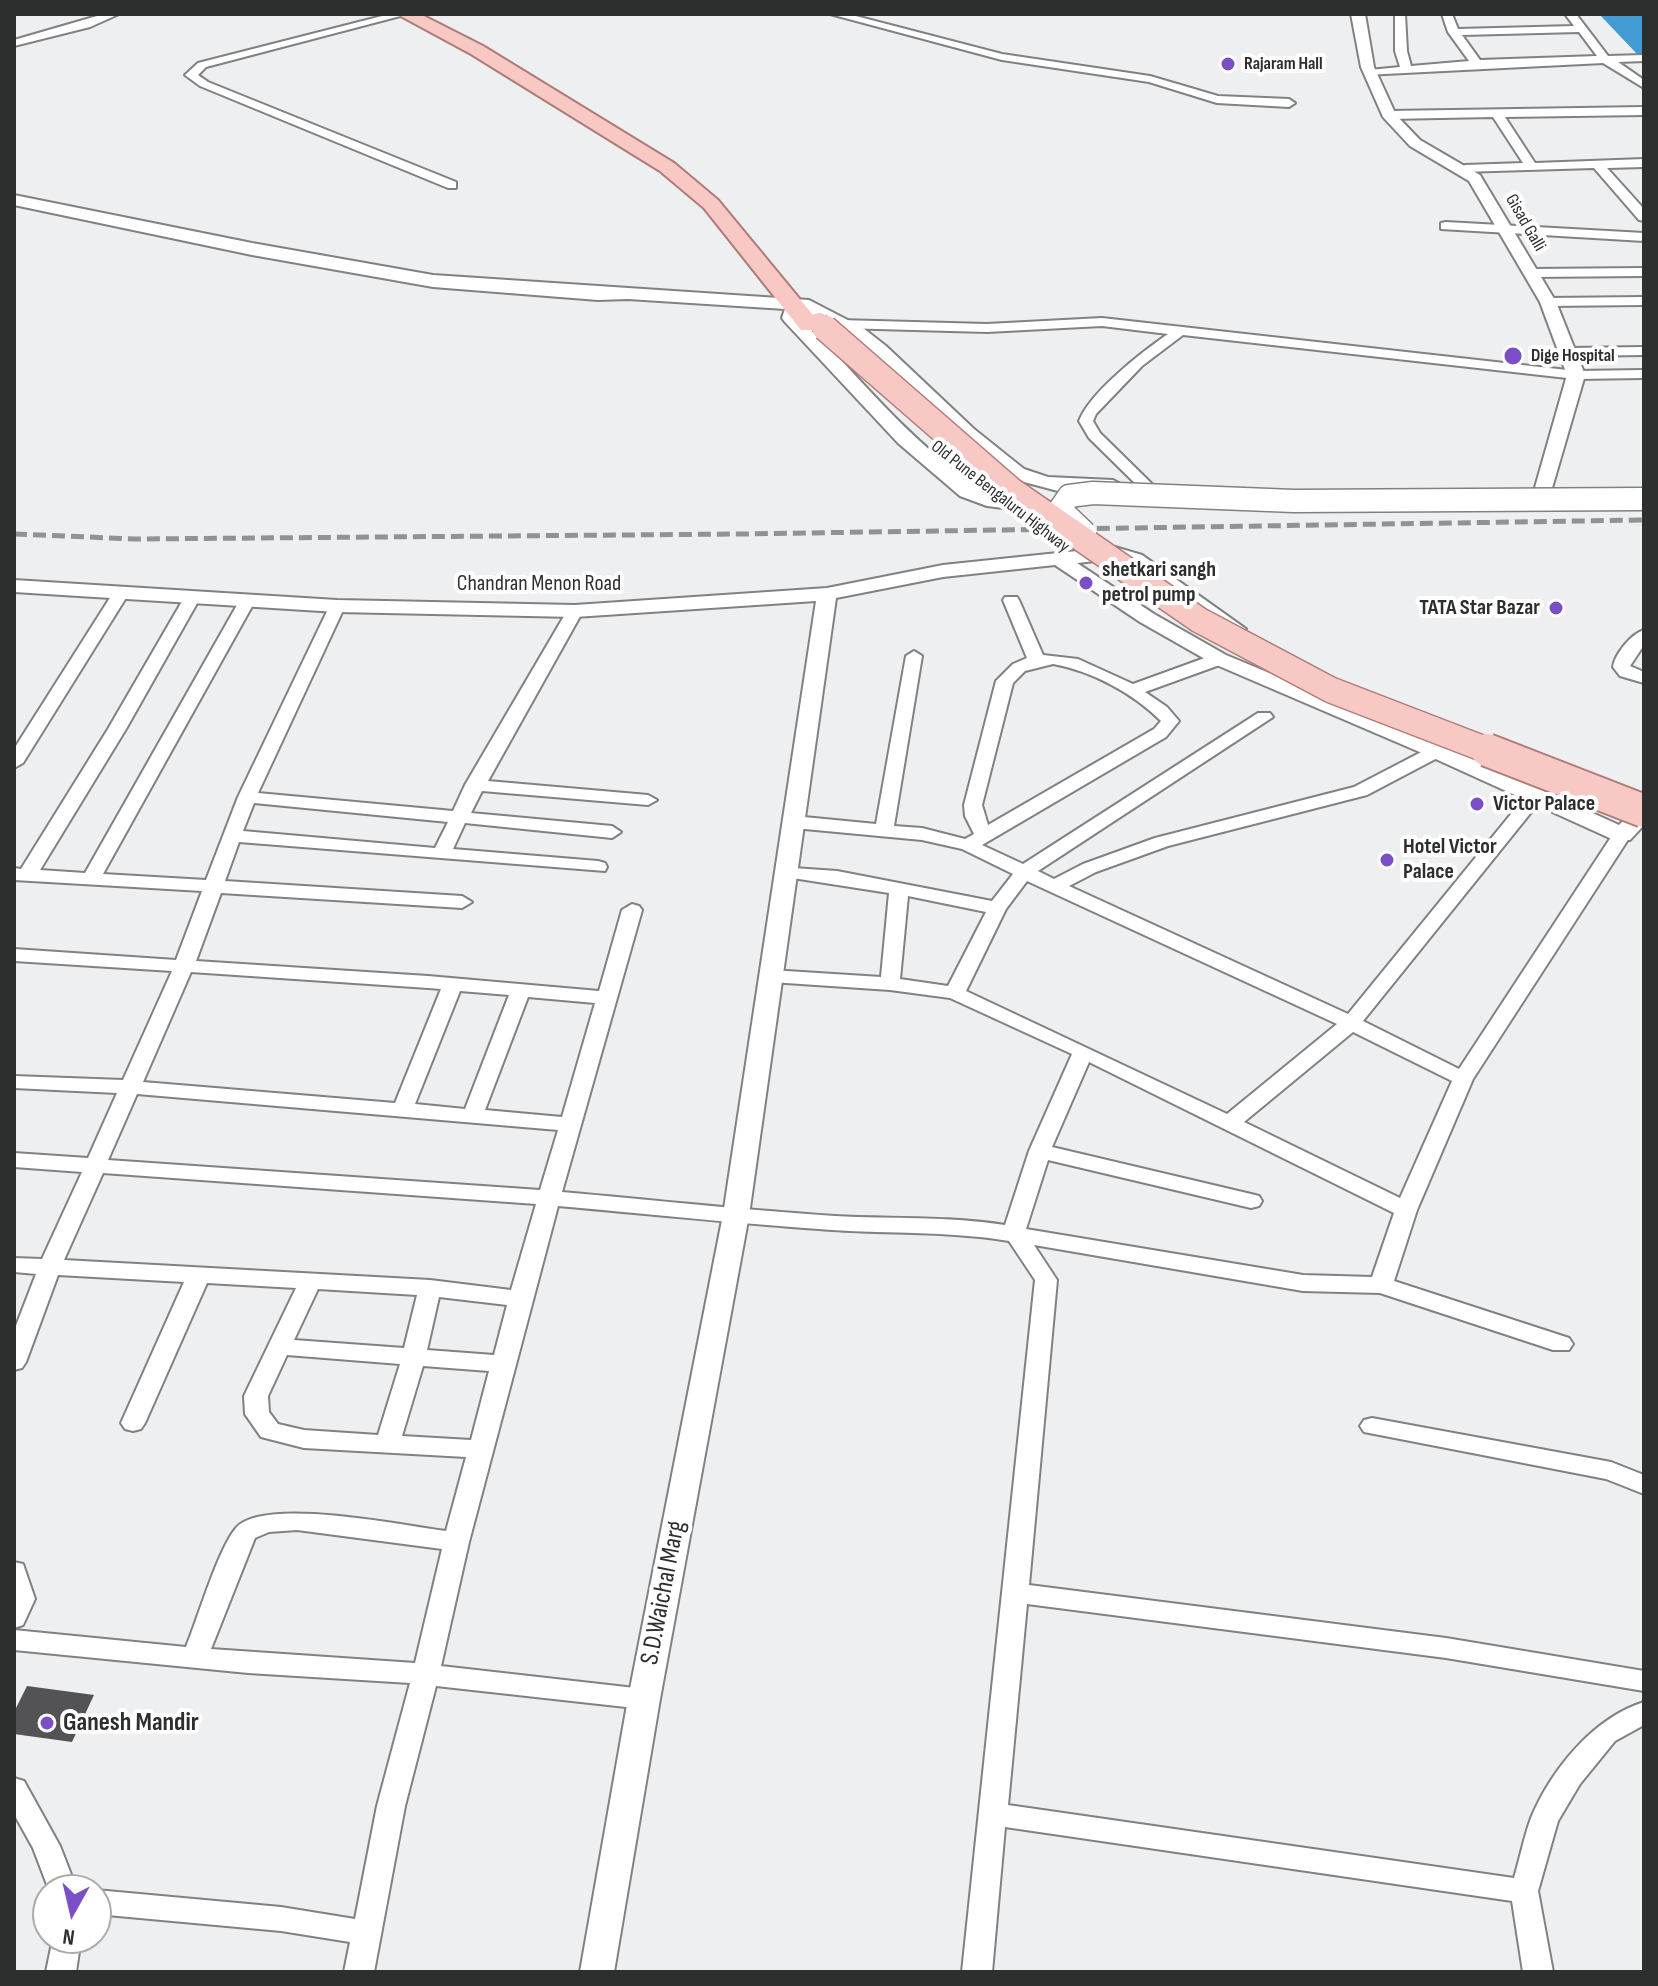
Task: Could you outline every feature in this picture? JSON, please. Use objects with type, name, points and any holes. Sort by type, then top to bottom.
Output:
[{"type":"main road","name":"Old Pune Bengaluru Highway","points":[[404,14],[477,50],[667,167],[711,204],[809,314],[965,472],[1102,578],[1164,619],[1316,694],[1635,819]]},
{"type":"main road","name":"Old Pune Bengaluru Highway","points":[[425,14],[493,49],[658,146],[733,202],[792,283],[809,314],[1011,490],[1199,620],[1331,690],[1635,819]]},
{"type":"main road","points":[[14,200],[252,249],[433,281],[598,294],[628,293],[809,314],[875,348],[966,435],[1015,473],[1045,483],[1248,492],[1644,492]]},
{"type":"main road","points":[[809,314],[792,318],[905,439],[968,491],[987,500],[1047,507],[1138,487]]},
{"type":"main road","points":[[1096,551],[1091,539],[1060,509],[1069,496],[1093,493],[1294,501],[1644,499]]},
{"type":"street","points":[[14,43],[86,25],[114,14]]},
{"type":"street","points":[[348,14],[363,22]]},
{"type":"street","points":[[404,14],[202,65],[191,75],[204,84],[452,185]]},
{"type":"street","points":[[835,14],[1002,57],[1169,83],[1232,87],[1245,91],[1260,102],[1289,103]]},
{"type":"street","name":"Gisad Galli","points":[[1358,14],[1360,42],[1369,73],[1389,115],[1416,144],[1465,169],[1482,188],[1548,302],[1576,375]]},
{"type":"street","points":[[1400,14],[1401,51],[1407,70]]},
{"type":"street","points":[[1447,14],[1454,32],[1477,64]]},
{"type":"street","points":[[1570,14],[1605,59],[1644,85]]},
{"type":"street","points":[[1454,32],[1581,29]]},
{"type":"street","points":[[1369,73],[1477,64],[1644,58]]},
{"type":"street","points":[[1389,115],[1644,111]]},
{"type":"street","points":[[1497,114],[1531,166]]},
{"type":"street","points":[[1465,169],[1644,163]]},
{"type":"street","points":[[1597,164],[1644,217]]},
{"type":"street","points":[[1624,196],[1644,195]]},
{"type":"street","points":[[1446,226],[1644,237]]},
{"type":"street","points":[[1584,234],[1599,259],[1627,272],[1644,272]]},
{"type":"street","points":[[1531,273],[1599,259]]},
{"type":"street","points":[[1627,272],[1644,294]]},
{"type":"street","points":[[1548,302],[1644,301]]},
{"type":"street","points":[[809,314],[987,328],[1102,322],[1576,375],[1644,374]]},
{"type":"street","points":[[1138,487],[1086,421],[1089,413],[1137,363],[1180,331]]},
{"type":"street","points":[[1568,352],[1644,351]]},
{"type":"street","points":[[1543,491],[1576,375]]},
{"type":"street","name":"Chandran Menon Road","points":[[14,586],[337,606],[575,611],[827,594],[943,571],[1115,553],[1129,556],[1232,628],[1335,680],[1588,780],[1635,819]]},
{"type":"street","points":[[1060,560],[1147,618],[1219,659],[1535,796],[1635,819],[1463,1079],[1406,1210],[1381,1285]]},
{"type":"street","points":[[14,763],[121,593]]},
{"type":"street","name":"S.D.Waichal Marg","points":[[597,1972],[644,1699],[736,1215],[827,594]]},
{"type":"street","points":[[192,598],[117,729],[20,874],[462,902]]},
{"type":"street","points":[[1011,600],[1037,661]]},
{"type":"street","points":[[91,879],[247,601]]},
{"type":"street","points":[[14,1362],[50,1267],[183,968],[216,887],[247,797],[337,606]]},
{"type":"street","points":[[441,854],[474,785],[508,733],[575,611]]},
{"type":"street","points":[[1644,635],[1622,660],[1621,667],[1644,678]]},
{"type":"street","points":[[884,829],[914,656]]},
{"type":"street","points":[[1131,691],[1219,659]]},
{"type":"street","points":[[1064,660],[1082,664],[1131,691],[1170,721],[1167,727],[976,840],[973,805],[1005,681],[1013,671],[1037,661],[1064,660]]},
{"type":"street","points":[[955,993],[997,908],[1023,873],[1264,717]]},
{"type":"street","points":[[1055,886],[1082,870],[1170,838],[1351,794],[1437,751]]},
{"type":"street","points":[[474,785],[648,800]]},
{"type":"street","points":[[1228,1124],[1351,1023],[1535,796]]},
{"type":"street","points":[[247,797],[612,832]]},
{"type":"street","points":[[794,822],[976,840],[1023,873],[1351,1023],[1463,1079]]},
{"type":"street","points":[[234,836],[598,867]]},
{"type":"street","points":[[786,871],[997,908]]},
{"type":"street","points":[[890,984],[899,889]]},
{"type":"street","points":[[359,1972],[391,1806],[445,1599],[456,1542],[520,1299],[632,910]]},
{"type":"street","points":[[14,955],[453,984],[606,998]]},
{"type":"street","points":[[771,976],[890,984],[955,993],[1083,1051],[1406,1210]]},
{"type":"street","points":[[403,1109],[453,984]]},
{"type":"street","points":[[473,1115],[521,990]]},
{"type":"street","points":[[1014,1231],[1040,1151],[1083,1051]]},
{"type":"street","points":[[14,1082],[131,1087],[569,1124]]},
{"type":"street","points":[[1040,1151],[1251,1201]]},
{"type":"street","points":[[14,1160],[549,1198],[841,1224],[1014,1231],[1062,1244],[1303,1283],[1381,1285],[1561,1344]]},
{"type":"street","points":[[977,1972],[1046,1280],[1014,1231]]},
{"type":"street","points":[[14,1265],[198,1277],[311,1280],[430,1288],[520,1299]]},
{"type":"street","points":[[133,1423],[198,1277]]},
{"type":"street","points":[[311,1280],[282,1347],[256,1396],[257,1414],[270,1431],[304,1439],[480,1449]]},
{"type":"street","points":[[387,1444],[414,1357],[430,1288]]},
{"type":"street","points":[[282,1347],[503,1364]]},
{"type":"street","points":[[1372,1426],[1611,1471],[1644,1485]]},
{"type":"street","points":[[195,1658],[238,1546],[246,1532],[265,1523],[297,1521],[456,1542]]},
{"type":"street","points":[[14,1571],[22,1599],[14,1618]]},
{"type":"street","points":[[1015,1593],[1446,1648],[1644,1681]]},
{"type":"street","points":[[14,1640],[195,1658],[423,1674],[644,1699]]},
{"type":"street","points":[[1538,1972],[1524,1891],[1545,1819],[1570,1776],[1606,1734],[1644,1712]]},
{"type":"street","points":[[14,1789],[46,1846],[57,1874]]},
{"type":"street","points":[[993,1814],[1524,1891]]},
{"type":"street","points":[[112,1903],[281,1919],[367,1933]]},
{"type":"water","points":[[1599,14],[1644,14],[1644,55],[1638,55]]},
{"type":"building","name":"Ganesh Mandir","points":[[27,1686],[94,1695],[72,1742],[14,1734],[14,1712]]},
{"type":"railway","points":[[14,534],[136,539],[742,534],[1644,520]]},
{"type":"place","name":"Rajaram Hall","points":[[1228,64]]},
{"type":"place","name":"Dige Hospital","points":[[1513,356]]},
{"type":"place","name":"shetkari sangh petrol pump","points":[[1086,583]]},
{"type":"place","name":"TATA Star Bazar","points":[[1556,608]]},
{"type":"place","name":"Victor Palace","points":[[1477,804]]},
{"type":"place","name":"Hotel Victor Palace","points":[[1387,860]]},
{"type":"place","name":"Ganesh Mandir","points":[[47,1723]]}]
